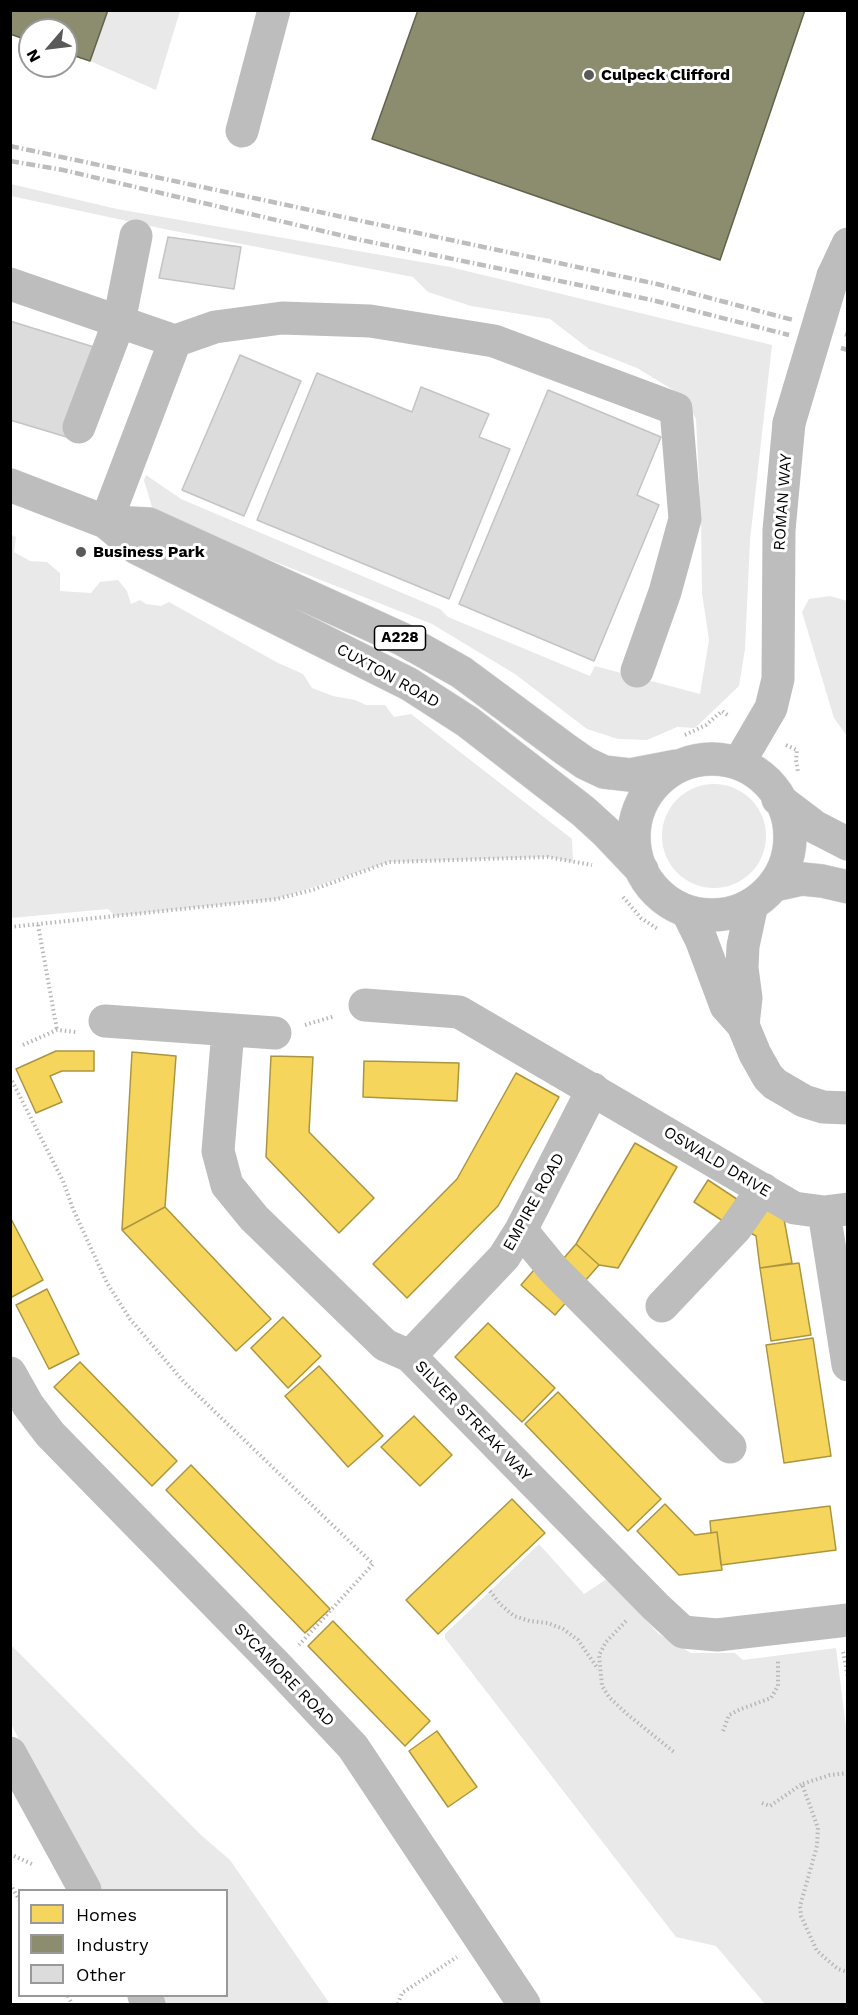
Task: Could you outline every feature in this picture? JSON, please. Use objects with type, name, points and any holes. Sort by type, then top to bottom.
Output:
[{"type":"street","points":[[242,131],[274,10]]},
{"type":"street","points":[[80,427],[119,322],[136,236]]},
{"type":"street","name":"ROMAN WAY","points":[[740,761],[759,731],[773,702],[778,679],[779,530],[789,423],[833,276],[848,244]]},
{"type":"street","points":[[10,284],[175,341],[215,327],[282,318],[370,321],[494,341],[676,409],[685,519],[665,592],[637,671]]},
{"type":"street","points":[[106,522],[175,341]]},
{"type":"street","name":"CUXTON ROAD","points":[[10,485],[106,522],[149,524],[402,639],[471,678],[565,749],[604,772],[630,775],[679,751]]},
{"type":"street","name":"CUXTON ROAD","points":[[106,522],[136,548],[409,684],[499,744],[590,816],[630,880]]},
{"type":"street","points":[[848,844],[815,827],[789,788],[769,785],[740,761],[679,751],[666,772],[645,797],[638,813],[630,880],[648,882],[665,900],[688,913],[716,916],[736,912],[764,895],[802,879],[848,887]]},
{"type":"street","points":[[743,1025],[746,998],[742,968],[743,946],[764,895],[787,861],[790,843],[789,788]]},
{"type":"street","points":[[688,913],[710,962],[726,1006],[743,1025],[763,1070],[775,1084],[813,1104],[823,1107],[848,1108]]},
{"type":"street","name":"OSWALD DRIVE","points":[[364,1005],[459,1012],[794,1208],[836,1211]]},
{"type":"street","points":[[105,1020],[275,1032]]},
{"type":"street","name":"SILVER STREAK WAY","points":[[228,1030],[218,1151],[227,1185],[254,1218],[385,1345],[410,1356],[656,1607],[683,1632],[717,1635],[848,1620]]},
{"type":"street","name":"EMPIRE ROAD","points":[[410,1356],[504,1257],[521,1230],[593,1089]]},
{"type":"street","points":[[662,1306],[735,1229],[763,1189]]},
{"type":"street","points":[[836,1211],[848,1365]]},
{"type":"street","points":[[521,1230],[552,1269],[730,1447]]},
{"type":"street","name":"SYCAMORE ROAD","points":[[10,1373],[28,1405],[50,1434],[278,1667],[353,1748],[524,2004]]},
{"type":"street","points":[[10,1754],[84,1889]]},
{"type":"path","points":[[679,751],[722,711],[797,750],[796,765],[789,788]]},
{"type":"path","points":[[10,927],[277,899],[312,890],[389,862],[548,857],[594,865]]},
{"type":"path","points":[[630,880],[641,918],[663,933]]},
{"type":"path","points":[[23,1045],[57,1030],[38,925]]},
{"type":"path","points":[[275,1032],[322,1020],[364,1005]]},
{"type":"path","points":[[10,1077],[63,1181],[106,1283],[130,1319],[184,1382],[373,1564],[278,1667]]},
{"type":"path","points":[[490,1591],[514,1616],[548,1623],[563,1629],[578,1640],[600,1671]]},
{"type":"path","points":[[632,1617],[606,1642],[599,1655],[602,1686],[609,1697],[674,1752]]},
{"type":"path","points":[[723,1731],[729,1716],[771,1698],[778,1686],[778,1655]]},
{"type":"path","points":[[762,1803],[770,1806],[802,1784],[830,1775],[848,1773]]},
{"type":"path","points":[[802,1784],[818,1828],[817,1846],[800,1906],[801,1916],[817,1951],[838,1969],[848,1972]]},
{"type":"path","points":[[10,1884],[18,1898]]},
{"type":"path","points":[[398,2004],[402,1993],[482,1941]]},
{"type":"shaded area","points":[[108,11],[180,11],[156,90],[90,61]]},
{"type":"shaded area","points":[[11,184],[117,209],[450,267],[772,345],[750,540],[745,649],[739,686],[695,728],[677,727],[647,740],[618,739],[587,729],[515,674],[432,624],[154,514],[144,480],[146,475],[181,499],[440,609],[448,617],[590,676],[595,666],[700,694],[709,640],[702,593],[696,419],[683,396],[637,368],[589,349],[550,319],[471,306],[428,292],[413,277],[169,230],[11,196]]},
{"type":"shaded area","points":[[10,534],[16,537],[14,552],[30,561],[47,562],[60,573],[60,591],[91,593],[100,582],[118,580],[127,591],[131,604],[140,600],[146,604],[161,606],[169,602],[278,663],[303,674],[312,688],[366,705],[385,705],[394,717],[411,714],[572,839],[573,862],[548,857],[389,862],[277,899],[115,916],[108,909],[11,918]]},
{"type":"shaded area","points":[[830,596],[847,601],[847,736],[834,718],[802,612],[809,599]]},
{"type":"shaded area","points":[[714,784],[734,788],[751,799],[762,816],[766,836],[762,856],[751,873],[734,884],[714,888],[694,884],[677,873],[666,856],[662,836],[666,816],[677,799],[694,788]]},
{"type":"shaded area","points":[[539,1544],[584,1594],[607,1579],[659,1634],[691,1653],[735,1653],[743,1660],[836,1648],[848,1743],[847,2004],[765,2004],[716,1946],[676,1937],[445,1638],[445,1634]]},
{"type":"shaded area","points":[[10,1644],[201,1835],[230,1860],[330,2004],[166,2004],[162,1997],[228,1997],[228,1889],[100,1889],[46,1793],[11,1724]]},
{"type":"building: Homes","points":[[56,1051],[94,1051],[94,1071],[62,1071],[50,1076],[62,1102],[36,1113],[16,1069]]},
{"type":"building: Homes","points":[[132,1052],[176,1056],[165,1207],[122,1230]]},
{"type":"building: Homes","points":[[271,1056],[313,1057],[309,1132],[374,1198],[339,1233],[266,1157]]},
{"type":"building: Homes","points":[[364,1061],[459,1063],[457,1101],[363,1097]]},
{"type":"building: Homes","points":[[516,1073],[559,1097],[498,1206],[407,1298],[373,1264],[457,1179]]},
{"type":"building: Homes","points":[[635,1143],[677,1167],[618,1268],[599,1265],[576,1244]]},
{"type":"building: Homes","points":[[708,1180],[749,1207],[735,1229],[694,1202]]},
{"type":"building: Homes","points":[[763,1205],[784,1219],[792,1263],[760,1268],[756,1236],[747,1231]]},
{"type":"building: Homes","points":[[165,1207],[271,1319],[236,1351],[122,1230]]},
{"type":"building: Homes","points":[[10,1217],[43,1280],[12,1297],[10,1294]]},
{"type":"building: Homes","points":[[576,1244],[599,1265],[555,1315],[521,1285],[540,1263],[551,1273]]},
{"type":"building: Homes","points":[[799,1263],[811,1335],[771,1341],[760,1268]]},
{"type":"building: Homes","points":[[47,1289],[79,1354],[49,1369],[16,1305]]},
{"type":"building: Homes","points":[[283,1317],[321,1356],[288,1388],[251,1348]]},
{"type":"building: Homes","points":[[488,1323],[555,1388],[522,1422],[455,1357]]},
{"type":"building: Homes","points":[[813,1338],[831,1456],[784,1463],[766,1345]]},
{"type":"building: Homes","points":[[80,1362],[177,1461],[152,1486],[54,1387]]},
{"type":"building: Homes","points":[[319,1366],[383,1436],[348,1467],[285,1396]]},
{"type":"building: Homes","points":[[558,1392],[661,1499],[628,1531],[525,1424]]},
{"type":"building: Homes","points":[[414,1416],[452,1455],[420,1486],[381,1447]]},
{"type":"building: Homes","points":[[191,1465],[330,1609],[305,1633],[166,1490]]},
{"type":"building: Homes","points":[[512,1499],[545,1533],[438,1634],[406,1600]]},
{"type":"building: Homes","points":[[665,1504],[695,1535],[717,1532],[722,1570],[679,1575],[637,1531]]},
{"type":"building: Homes","points":[[830,1506],[836,1550],[721,1565],[717,1532],[711,1533],[710,1521]]},
{"type":"building: Homes","points":[[333,1621],[430,1721],[405,1746],[308,1646]]},
{"type":"building: Homes","points":[[437,1731],[477,1787],[448,1807],[409,1751]]},
{"type":"building: Industry","points":[[10,10],[108,10],[90,61],[78,57],[78,18],[18,18],[18,37],[10,34]]},
{"type":"building: Industry","name":"Culpeck Clifford","points":[[418,10],[805,10],[720,260],[372,139]]},
{"type":"building: Other","points":[[168,237],[241,247],[234,289],[159,278]]},
{"type":"building: Other","points":[[10,321],[97,348],[70,438],[10,420]]},
{"type":"building: Other","points":[[240,355],[301,381],[244,516],[182,490]]},
{"type":"building: Other","points":[[317,373],[412,412],[421,387],[489,414],[479,437],[510,449],[449,599],[257,520]]},
{"type":"building: Other","points":[[548,390],[661,437],[637,495],[659,505],[594,661],[459,604]]},
{"type":"railway","points":[[10,146],[657,284],[793,320]]},
{"type":"railway","points":[[10,161],[63,170],[361,240],[652,300],[789,335]]},
{"type":"railway","points":[[841,348],[848,350]]},
{"type":"place","name":"Culpeck Clifford","points":[[589,75]]},
{"type":"place","name":"Business Park","points":[[81,552]]}]
